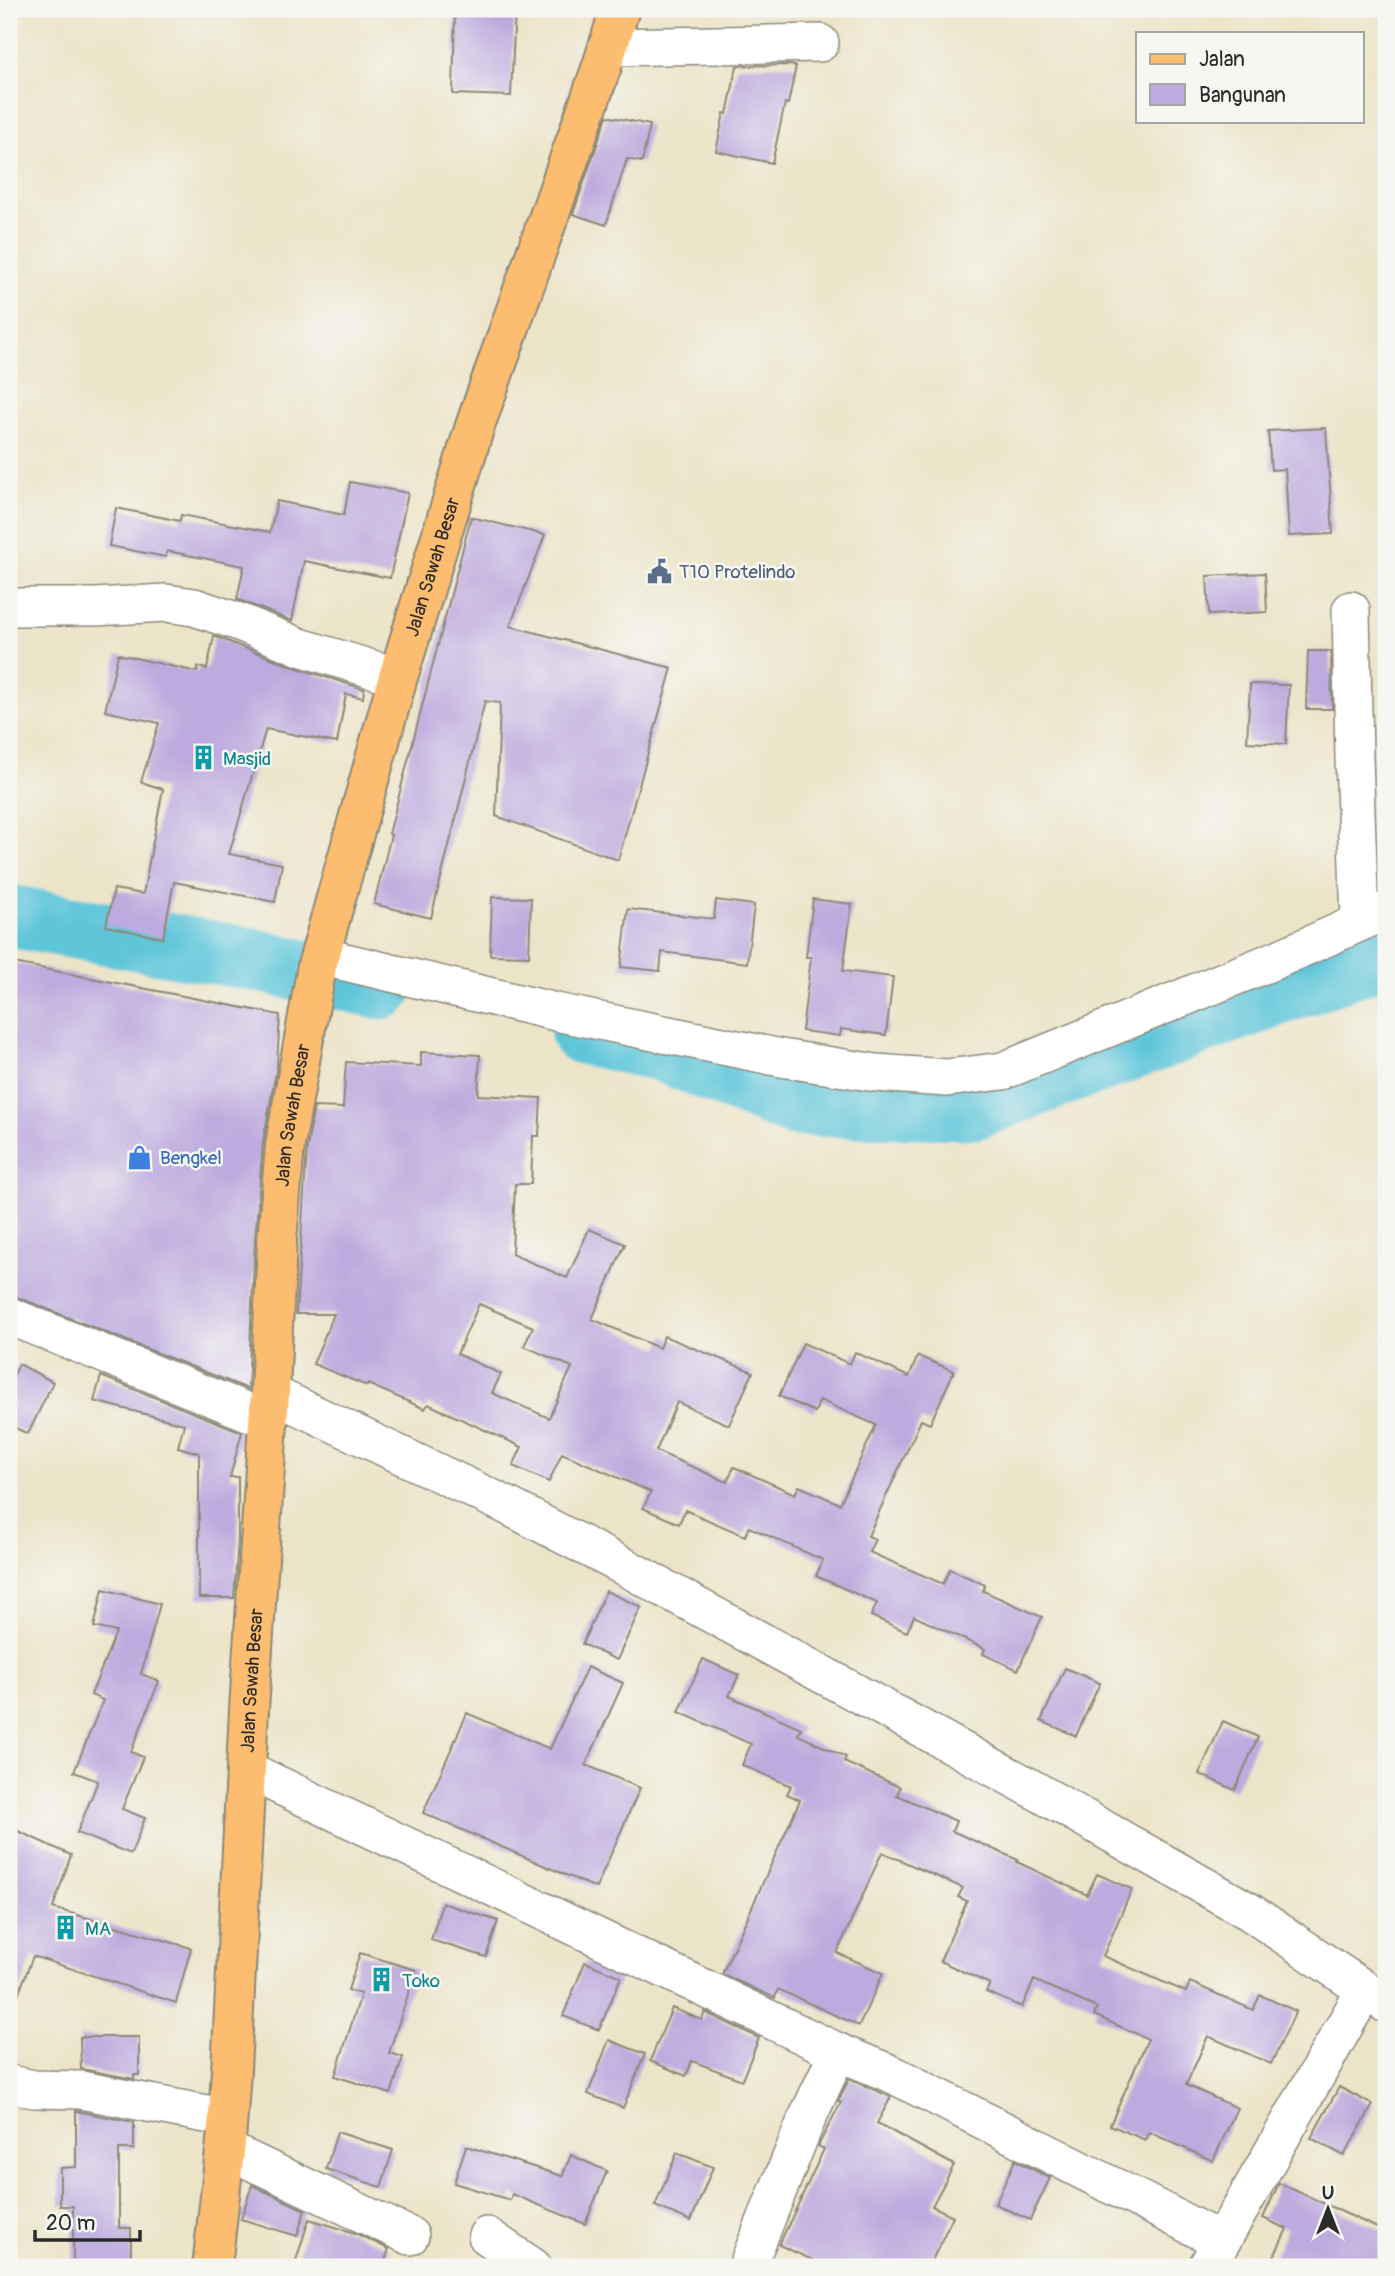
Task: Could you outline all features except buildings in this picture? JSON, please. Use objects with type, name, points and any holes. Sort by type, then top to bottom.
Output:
[{"type":"main road","name":"Jalan Sawah Besar","points":[[212,2267],[226,2133],[277,1241],[285,1145],[304,1039],[319,961],[398,677],[475,426],[620,9]]},
{"type":"street","points":[[607,47],[820,43]]},
{"type":"street","points":[[9,607],[95,607],[166,603],[194,607],[300,647],[398,677]]},
{"type":"street","points":[[319,961],[781,1058],[876,1073],[947,1078],[1003,1071],[1278,959],[1373,916],[1351,610]]},
{"type":"street","points":[[9,1315],[269,1407],[506,1505],[1033,1789],[1250,1912],[1376,1997],[1214,2254],[894,2075],[838,2052],[247,1770]]},
{"type":"street","points":[[747,2267],[806,2121],[838,2052]]},
{"type":"street","points":[[9,2084],[81,2090],[226,2133],[410,2236]]},
{"type":"street","points":[[486,2236],[533,2267]]},
{"type":"waterway","points":[[9,916],[250,959],[382,988]]},
{"type":"waterway","points":[[582,1033],[660,1050],[793,1105],[974,1108],[1386,954]]},
{"type":"place","name":"T10 Protelindo","points":[[659,571]]},
{"type":"place","name":"Masjid","points":[[203,758]]},
{"type":"place","name":"Bengkel","points":[[140,1157]]},
{"type":"place","name":"MA","points":[[65,1928]]},
{"type":"place","name":"Toko","points":[[382,1980]]}]
